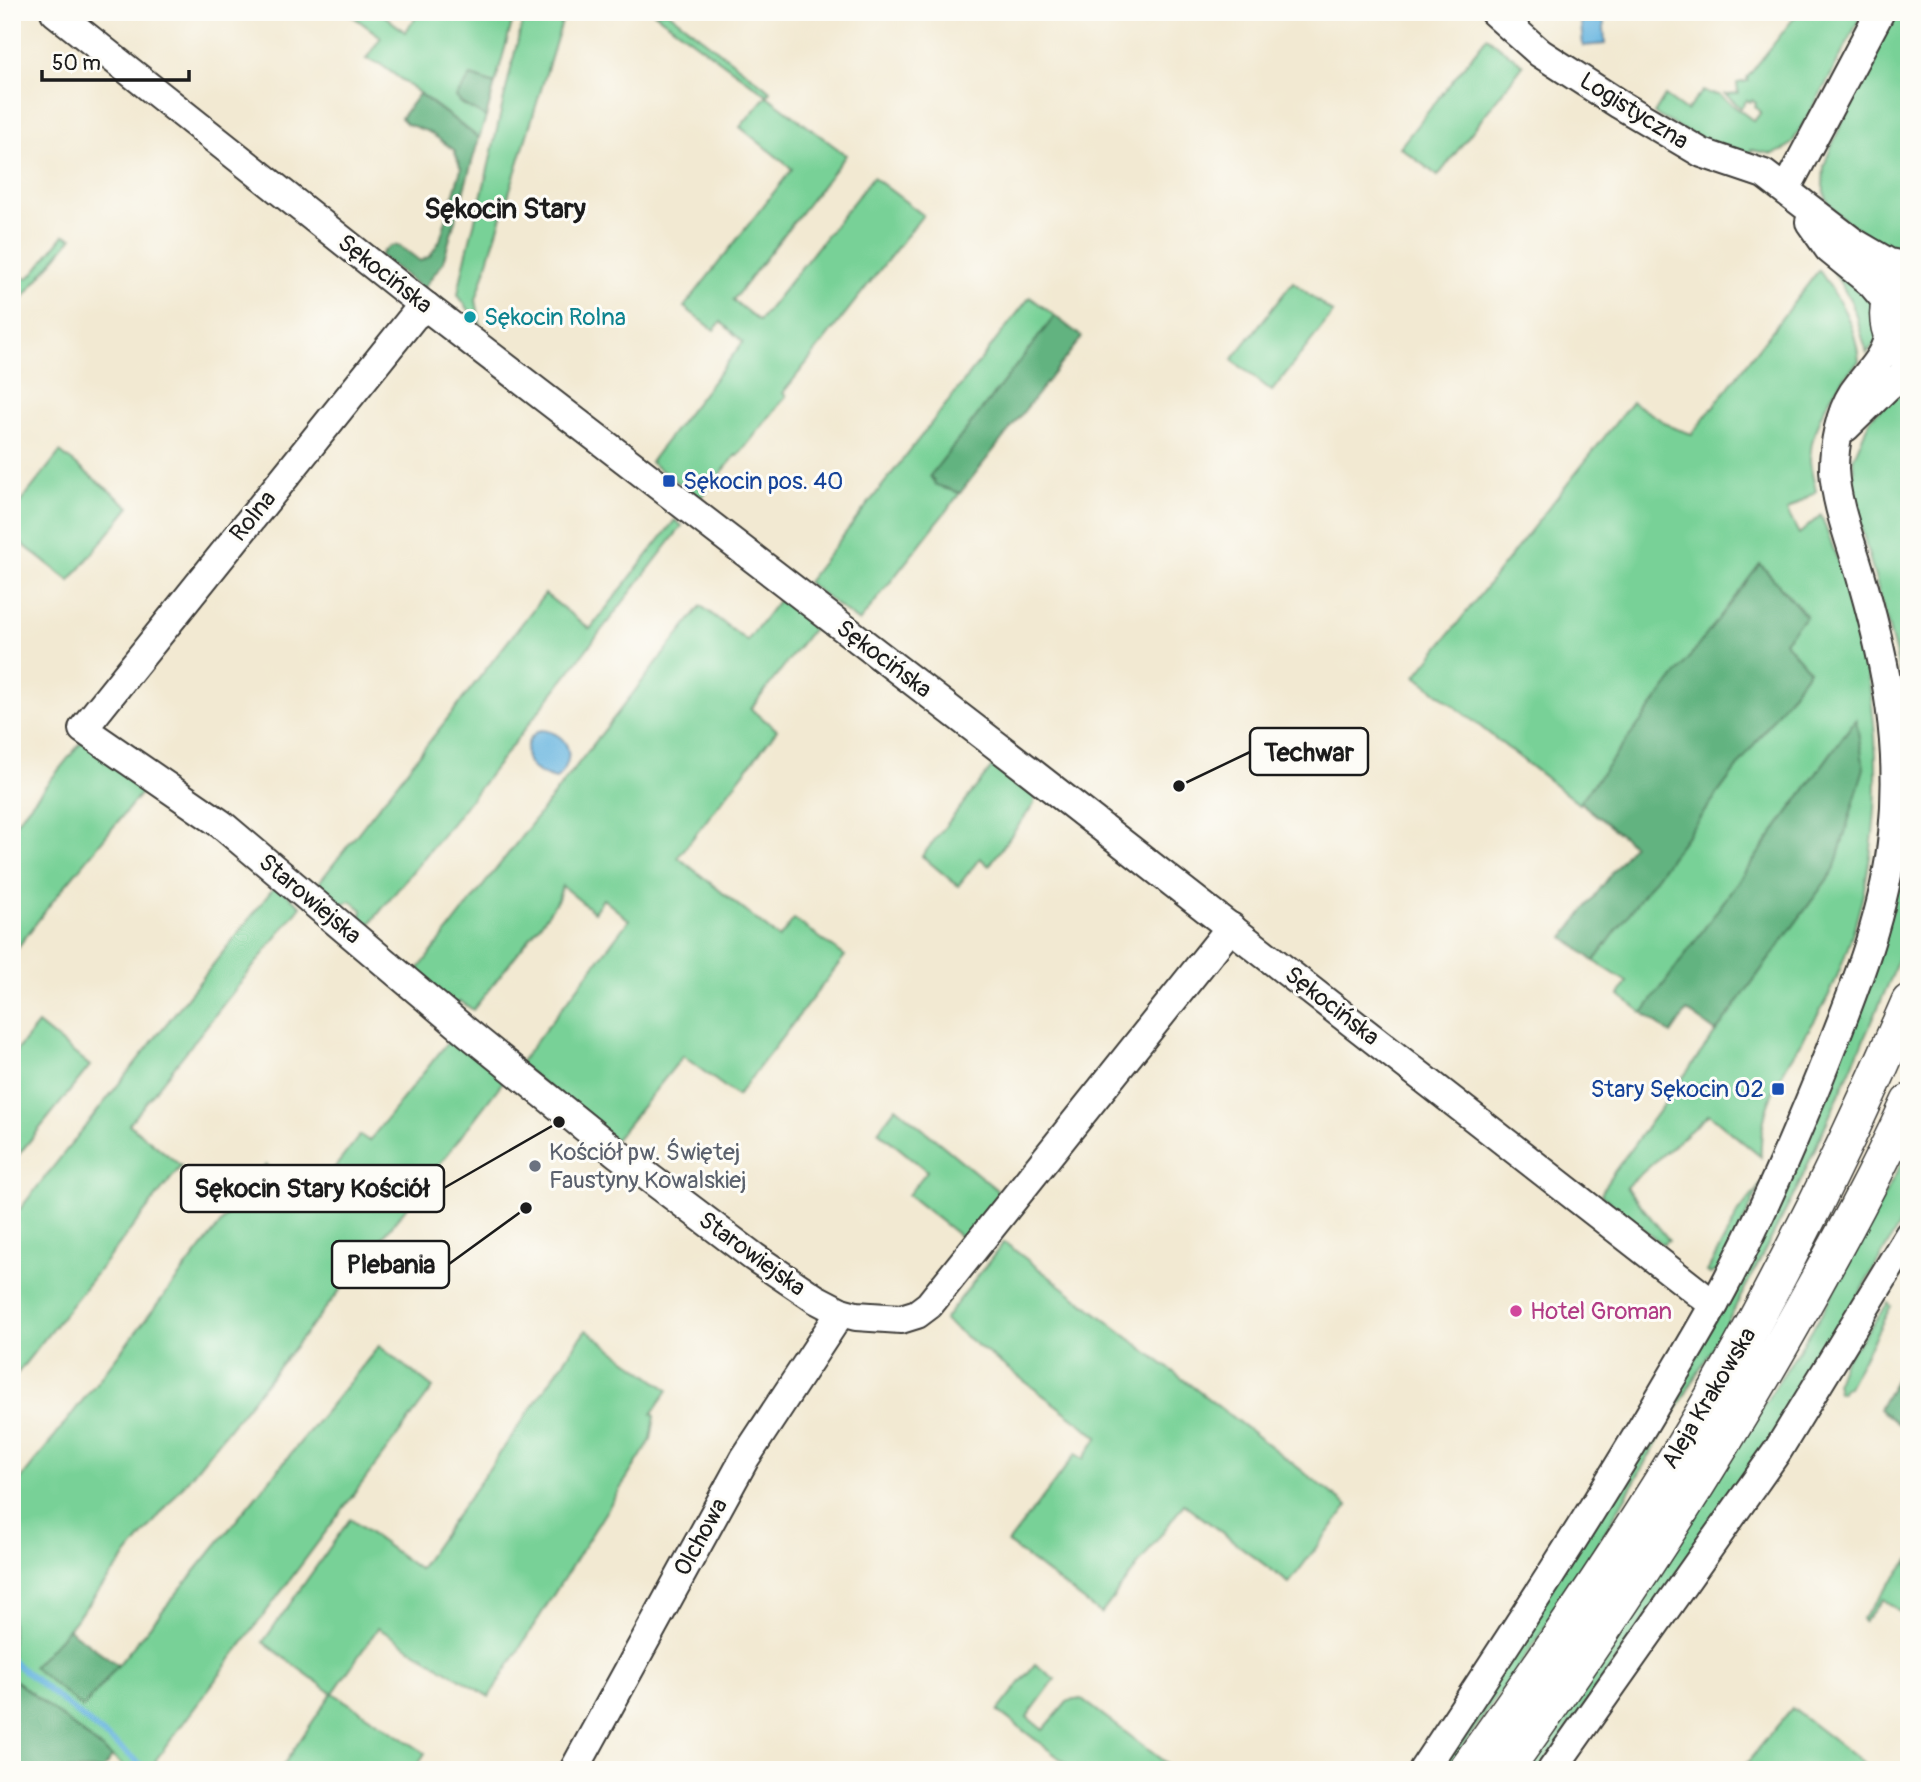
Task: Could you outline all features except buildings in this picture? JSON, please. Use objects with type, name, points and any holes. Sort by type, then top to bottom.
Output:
[{"type":"main road","points":[[1895,331],[1896,285],[1909,269]]},
{"type":"main road","name":"Aleja Krakowska","points":[[1466,1770],[1602,1571],[1727,1370],[1828,1182],[1909,1003]]},
{"type":"main road","name":"Aleja Krakowska","points":[[1505,1770],[1626,1595],[1753,1395],[1856,1209],[1909,1102]]},
{"type":"street","name":"Sękocińska","points":[[55,12],[427,307],[1231,927],[1714,1305]]},
{"type":"street","name":"Logistyczna","points":[[1493,12],[1540,53],[1658,128],[1702,153],[1764,174],[1853,242],[1889,263],[1909,269]]},
{"type":"street","points":[[1880,12],[1786,189],[1829,249],[1871,283],[1895,331]]},
{"type":"street","name":"Rolna","points":[[83,729],[414,316],[427,307]]},
{"type":"street","name":"Aleja Krakowska","points":[[1423,1770],[1566,1554],[1714,1305],[1773,1187],[1839,1028],[1866,953],[1889,866],[1894,830],[1896,754],[1891,696],[1876,630],[1838,496],[1834,469],[1842,419],[1851,397],[1880,358],[1895,331]]},
{"type":"street","points":[[1839,434],[1871,401],[1909,370]]},
{"type":"street","name":"Starowiejska","points":[[83,729],[224,826],[454,1021],[636,1168],[754,1257],[816,1299],[856,1317],[901,1319],[917,1314],[929,1305],[1231,927]]},
{"type":"street","points":[[1552,1770],[1778,1450],[1909,1235]]},
{"type":"street","name":"Olchowa","points":[[574,1770],[745,1458],[841,1312]]},
{"type":"green space","points":[[347,12],[380,12],[405,32],[420,12],[515,12],[495,84],[471,76],[461,103],[486,117],[479,138],[380,64],[366,59],[381,37]]},
{"type":"green space","points":[[525,12],[565,12],[476,300],[481,327],[458,295]]},
{"type":"green space","points":[[653,12],[668,12],[763,85],[770,91],[767,96],[846,155],[733,300],[759,321],[873,177],[923,215],[783,393],[786,396],[700,499],[650,462],[743,342],[721,322],[714,330],[684,307],[792,169],[740,127],[767,95]]},
{"type":"green space","points":[[1796,12],[1863,12],[1830,77],[1792,143],[1784,150],[1772,154],[1751,150],[1749,155],[1703,141],[1654,114],[1665,96],[1686,111],[1703,91],[1719,95],[1754,121],[1761,112],[1755,106],[1756,103],[1747,100],[1741,108],[1725,94],[1738,93],[1737,83],[1748,81],[1747,78]]},
{"type":"green space","points":[[1892,12],[1909,12],[1909,253],[1892,253],[1836,213],[1827,200],[1823,186],[1824,166],[1831,147]]},
{"type":"green space","points":[[1487,37],[1523,65],[1438,176],[1400,147]]},
{"type":"green space","points":[[471,76],[495,84],[486,117],[461,103],[456,97]]},
{"type":"green space","points":[[419,94],[479,138],[443,262],[423,289],[380,256],[394,245],[420,261],[430,256],[440,240],[461,169],[454,150],[429,132],[407,124],[401,118]]},
{"type":"green space","points":[[64,235],[72,238],[22,299],[12,291],[12,276],[27,278],[32,275]]},
{"type":"green space","points":[[1821,250],[1869,289],[1879,338],[1867,353],[1852,303]]},
{"type":"green space","points":[[1819,270],[1840,302],[1850,324],[1859,361],[1826,405],[1815,431],[1810,459],[1816,491],[1787,511],[1799,534],[1821,515],[1847,587],[1859,631],[1874,720],[1875,810],[1870,854],[1862,898],[1834,984],[1775,1086],[1767,1108],[1762,1131],[1761,1157],[1709,1114],[1626,1187],[1669,1240],[1662,1244],[1601,1195],[1606,1183],[1834,870],[1855,720],[1643,1013],[1619,995],[1627,982],[1594,961],[1809,670],[1784,641],[1806,615],[1760,564],[1579,804],[1416,676],[1632,402],[1674,428],[1692,434]]},
{"type":"green space","points":[[1293,282],[1333,313],[1272,391],[1232,360]]},
{"type":"green space","points":[[1030,297],[1055,316],[930,476],[943,488],[960,493],[859,622],[807,582]]},
{"type":"green space","points":[[1055,316],[1082,337],[960,493],[936,485],[930,476]]},
{"type":"green space","points":[[1892,397],[1909,398],[1909,744],[1903,690],[1895,651],[1855,505],[1853,459],[1870,419]]},
{"type":"green space","points":[[60,452],[130,507],[70,581],[12,536],[12,513]]},
{"type":"green space","points":[[675,520],[682,526],[453,822],[365,930],[359,926],[362,910],[351,901],[334,906],[314,889],[545,594],[590,629]]},
{"type":"green space","points":[[1760,564],[1806,616],[1784,641],[1809,670],[1594,961],[1564,937],[1633,845],[1580,802]]},
{"type":"green space","points":[[781,597],[817,623],[751,709],[777,730],[678,857],[779,938],[794,919],[845,956],[737,1096],[683,1056],[615,1140],[519,1064],[629,920],[603,899],[594,912],[562,886],[558,899],[546,917],[473,1010],[460,1001],[451,1009],[413,976],[701,606],[747,641]]},
{"type":"green space","points":[[1856,719],[1864,768],[1834,870],[1716,1032],[1687,1011],[1671,1034],[1643,1013]]},
{"type":"green space","points":[[83,740],[147,786],[12,955],[12,827]]},
{"type":"green space","points":[[996,762],[1035,793],[1034,804],[989,866],[980,858],[958,886],[922,856]]},
{"type":"green space","points":[[1909,806],[1909,924],[1892,976],[1797,1189],[1727,1323],[1583,1570],[1446,1770],[1432,1770],[1734,1289]]},
{"type":"green space","points":[[276,885],[301,906],[129,1124],[181,1166],[12,1380],[12,1219]]},
{"type":"green space","points":[[38,1024],[90,1066],[12,1163],[12,1056]]},
{"type":"green space","points":[[452,1037],[505,1079],[403,1212],[68,1629],[34,1667],[83,1708],[379,1346],[433,1388],[155,1761],[165,1770],[129,1770],[12,1678],[12,1491],[266,1165],[310,1199],[360,1135],[369,1141]]},
{"type":"green space","points":[[896,1107],[1003,1195],[966,1241],[908,1195],[927,1171],[878,1131]]},
{"type":"green space","points":[[1909,1148],[1909,1208],[1794,1407],[1539,1770],[1517,1770],[1702,1501],[1823,1312]]},
{"type":"green space","points":[[1761,1184],[1722,1268],[1710,1274],[1707,1272],[1739,1212]]},
{"type":"green space","points":[[1004,1242],[1348,1506],[1289,1583],[1184,1504],[1101,1614],[1008,1543],[1076,1454],[1083,1459],[1098,1437],[944,1320]]},
{"type":"green space","points":[[1888,1303],[1891,1306],[1848,1387],[1841,1393],[1838,1392],[1836,1382],[1843,1363]]},
{"type":"green space","points":[[586,1330],[668,1390],[652,1414],[655,1416],[651,1440],[489,1697],[378,1628],[333,1693],[425,1753],[414,1770],[280,1770],[332,1693],[263,1642],[350,1519],[419,1569]]},
{"type":"green space","points":[[1909,1355],[1909,1432],[1879,1409]]},
{"type":"green space","points":[[1909,1560],[1909,1618],[1883,1599],[1864,1622],[1862,1619]]},
{"type":"green space","points":[[68,1629],[118,1665],[83,1708],[33,1667]]},
{"type":"green space","points":[[1035,1664],[1055,1679],[1027,1717],[1043,1730],[1068,1701],[1082,1699],[1175,1770],[1075,1770],[998,1711]]},
{"type":"green space","points":[[12,1678],[112,1757],[102,1770],[12,1770]]},
{"type":"green space","points":[[1792,1708],[1872,1770],[1741,1770]]},
{"type":"water","points":[[1580,12],[1603,12],[1605,44],[1583,46]]},
{"type":"water","points":[[541,730],[559,736],[568,748],[567,764],[556,779],[538,772],[527,759],[529,741]]},
{"type":"waterway","points":[[12,1661],[148,1770]]},
{"type":"place","name":"Sękocin Rolna","points":[[470,317]]},
{"type":"place","name":"Sękocin pos. 40","points":[[669,481]]},
{"type":"place","name":"Techwar","points":[[1179,786]]},
{"type":"place","name":"Stary Sękocin 02","points":[[1778,1089]]},
{"type":"place","name":"Sękocin Stary Kościół","points":[[559,1122]]},
{"type":"place","name":"Kościół pw. Świętej Faustyny Kowalskiej","points":[[535,1166]]},
{"type":"place","name":"Plebania","points":[[526,1208]]},
{"type":"place","name":"Hotel Groman","points":[[1516,1311]]},
{"type":"district","name":"Sękocin Stary","points":[[505,209]]}]
